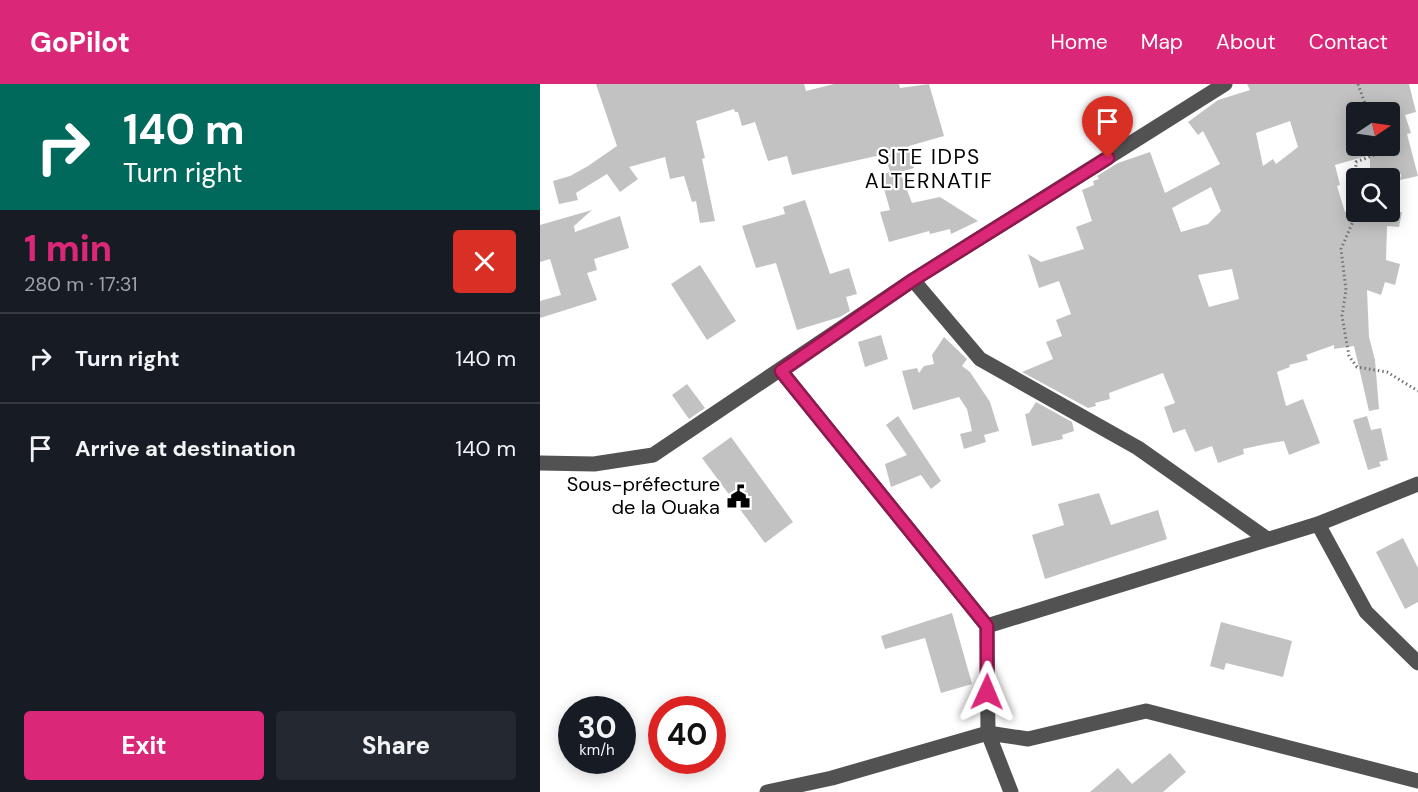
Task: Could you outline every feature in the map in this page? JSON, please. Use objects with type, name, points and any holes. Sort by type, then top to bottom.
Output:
[{"type":"street","points":[[540,463],[594,464],[653,455],[913,280],[1225,84]]},
{"type":"street","points":[[913,280],[980,359],[1138,448],[1267,539]]},
{"type":"street","points":[[781,371],[987,626],[988,733],[1011,792]]},
{"type":"street","points":[[987,626],[1318,524],[1418,484]]},
{"type":"street","points":[[1318,524],[1366,612],[1418,663]]},
{"type":"street","points":[[767,792],[832,778],[988,733],[1028,739],[1146,711],[1418,781]]},
{"type":"path","points":[[1358,84],[1364,102]]},
{"type":"path","points":[[1371,156],[1356,162],[1354,219],[1341,249],[1346,290],[1342,315],[1349,356],[1357,367],[1387,372],[1418,391]]},
{"type":"building","points":[[596,84],[804,84],[806,91],[834,84],[899,84],[900,88],[929,84],[944,136],[909,146],[914,168],[900,172],[912,203],[940,197],[978,221],[951,234],[950,229],[930,234],[929,231],[889,242],[880,212],[890,210],[880,175],[890,172],[885,154],[792,175],[787,156],[768,161],[755,122],[742,126],[738,112],[734,109],[696,121],[705,158],[702,159],[715,221],[700,223],[696,201],[692,202],[684,176],[670,179],[665,157],[629,167],[638,179],[620,192],[607,174],[576,193],[578,200],[559,204],[553,181],[570,176],[617,146]]},
{"type":"building","points":[[1247,84],[1409,84],[1416,112],[1405,115],[1411,133],[1407,134],[1418,176],[1400,180],[1400,168],[1370,168],[1370,156],[1400,156],[1400,102],[1346,102],[1346,156],[1366,156],[1335,165],[1340,185],[1337,186],[1346,212],[1346,222],[1400,222],[1399,227],[1387,226],[1386,260],[1400,264],[1395,285],[1385,282],[1381,295],[1367,290],[1369,337],[1375,360],[1379,409],[1369,411],[1354,346],[1334,349],[1334,345],[1306,355],[1308,360],[1289,365],[1290,367],[1277,372],[1286,406],[1303,399],[1320,443],[1289,455],[1284,441],[1266,444],[1243,449],[1244,454],[1218,463],[1212,446],[1195,452],[1185,429],[1173,433],[1164,407],[1175,403],[1163,373],[1109,393],[1110,399],[1095,403],[1096,406],[1088,408],[1022,372],[1053,359],[1046,342],[1062,336],[1056,320],[1071,314],[1059,281],[1039,288],[1028,254],[1041,262],[1084,249],[1076,227],[1092,221],[1082,190],[1094,185],[1093,181],[1099,179],[1097,176],[1118,163],[1150,152],[1165,193],[1220,164],[1203,131],[1198,135],[1188,122],[1218,100],[1250,90]],"holes":[[[1290,121],[1298,147],[1276,164],[1273,159],[1263,166],[1256,133]],[[1211,187],[1221,211],[1208,224],[1181,232],[1172,208]],[[1232,269],[1239,299],[1209,307],[1198,275]]]},
{"type":"building","points":[[805,200],[830,274],[849,268],[857,294],[846,297],[850,311],[840,317],[797,330],[776,263],[756,268],[742,226],[785,214],[783,207]]},
{"type":"building","points":[[592,210],[574,226],[575,232],[620,216],[629,248],[594,259],[597,270],[587,273],[597,300],[540,318],[540,301],[561,295],[550,259],[540,262],[540,225]]},
{"type":"building","points":[[700,265],[736,321],[707,340],[671,284]]},
{"type":"building","points":[[881,335],[888,359],[865,367],[858,342]]},
{"type":"building","points":[[944,337],[967,359],[962,366],[970,372],[990,402],[999,431],[984,435],[986,442],[964,449],[960,434],[972,431],[967,409],[959,397],[913,410],[902,371],[917,368],[919,373],[924,366],[934,364],[932,355]]},
{"type":"building","points":[[687,384],[705,408],[689,419],[672,395]]},
{"type":"building","points":[[1036,402],[1072,422],[1074,431],[1062,435],[1063,439],[1032,446],[1025,414],[1029,413]]},
{"type":"building","points":[[898,416],[941,481],[931,489],[921,475],[891,487],[885,464],[907,455],[886,425]]},
{"type":"building","points":[[1367,416],[1371,430],[1381,428],[1388,460],[1379,462],[1381,466],[1368,470],[1353,420]]},
{"type":"building","points":[[731,437],[793,522],[765,543],[702,458]]},
{"type":"building","points":[[1099,493],[1111,525],[1158,510],[1167,539],[1045,579],[1032,535],[1064,525],[1058,504]]},
{"type":"building","points":[[1403,538],[1418,568],[1418,602],[1405,609],[1376,552]]},
{"type":"building","points":[[952,613],[972,684],[941,693],[925,638],[885,649],[881,636]]},
{"type":"building","points":[[1221,622],[1292,641],[1283,677],[1226,663],[1224,670],[1210,666]]},
{"type":"building","points":[[1170,753],[1186,772],[1163,792],[1090,792],[1118,768],[1132,784]]},
{"type":"place","name":"Sous-préfecture de la Ouaka","points":[[738,496]]},
{"type":"district","name":"SITE IDPS ALTERNATIF","points":[[929,169]]},
{"type":"route","points":[[987,692],[987,626],[781,371],[913,280],[1108,158]]}]
